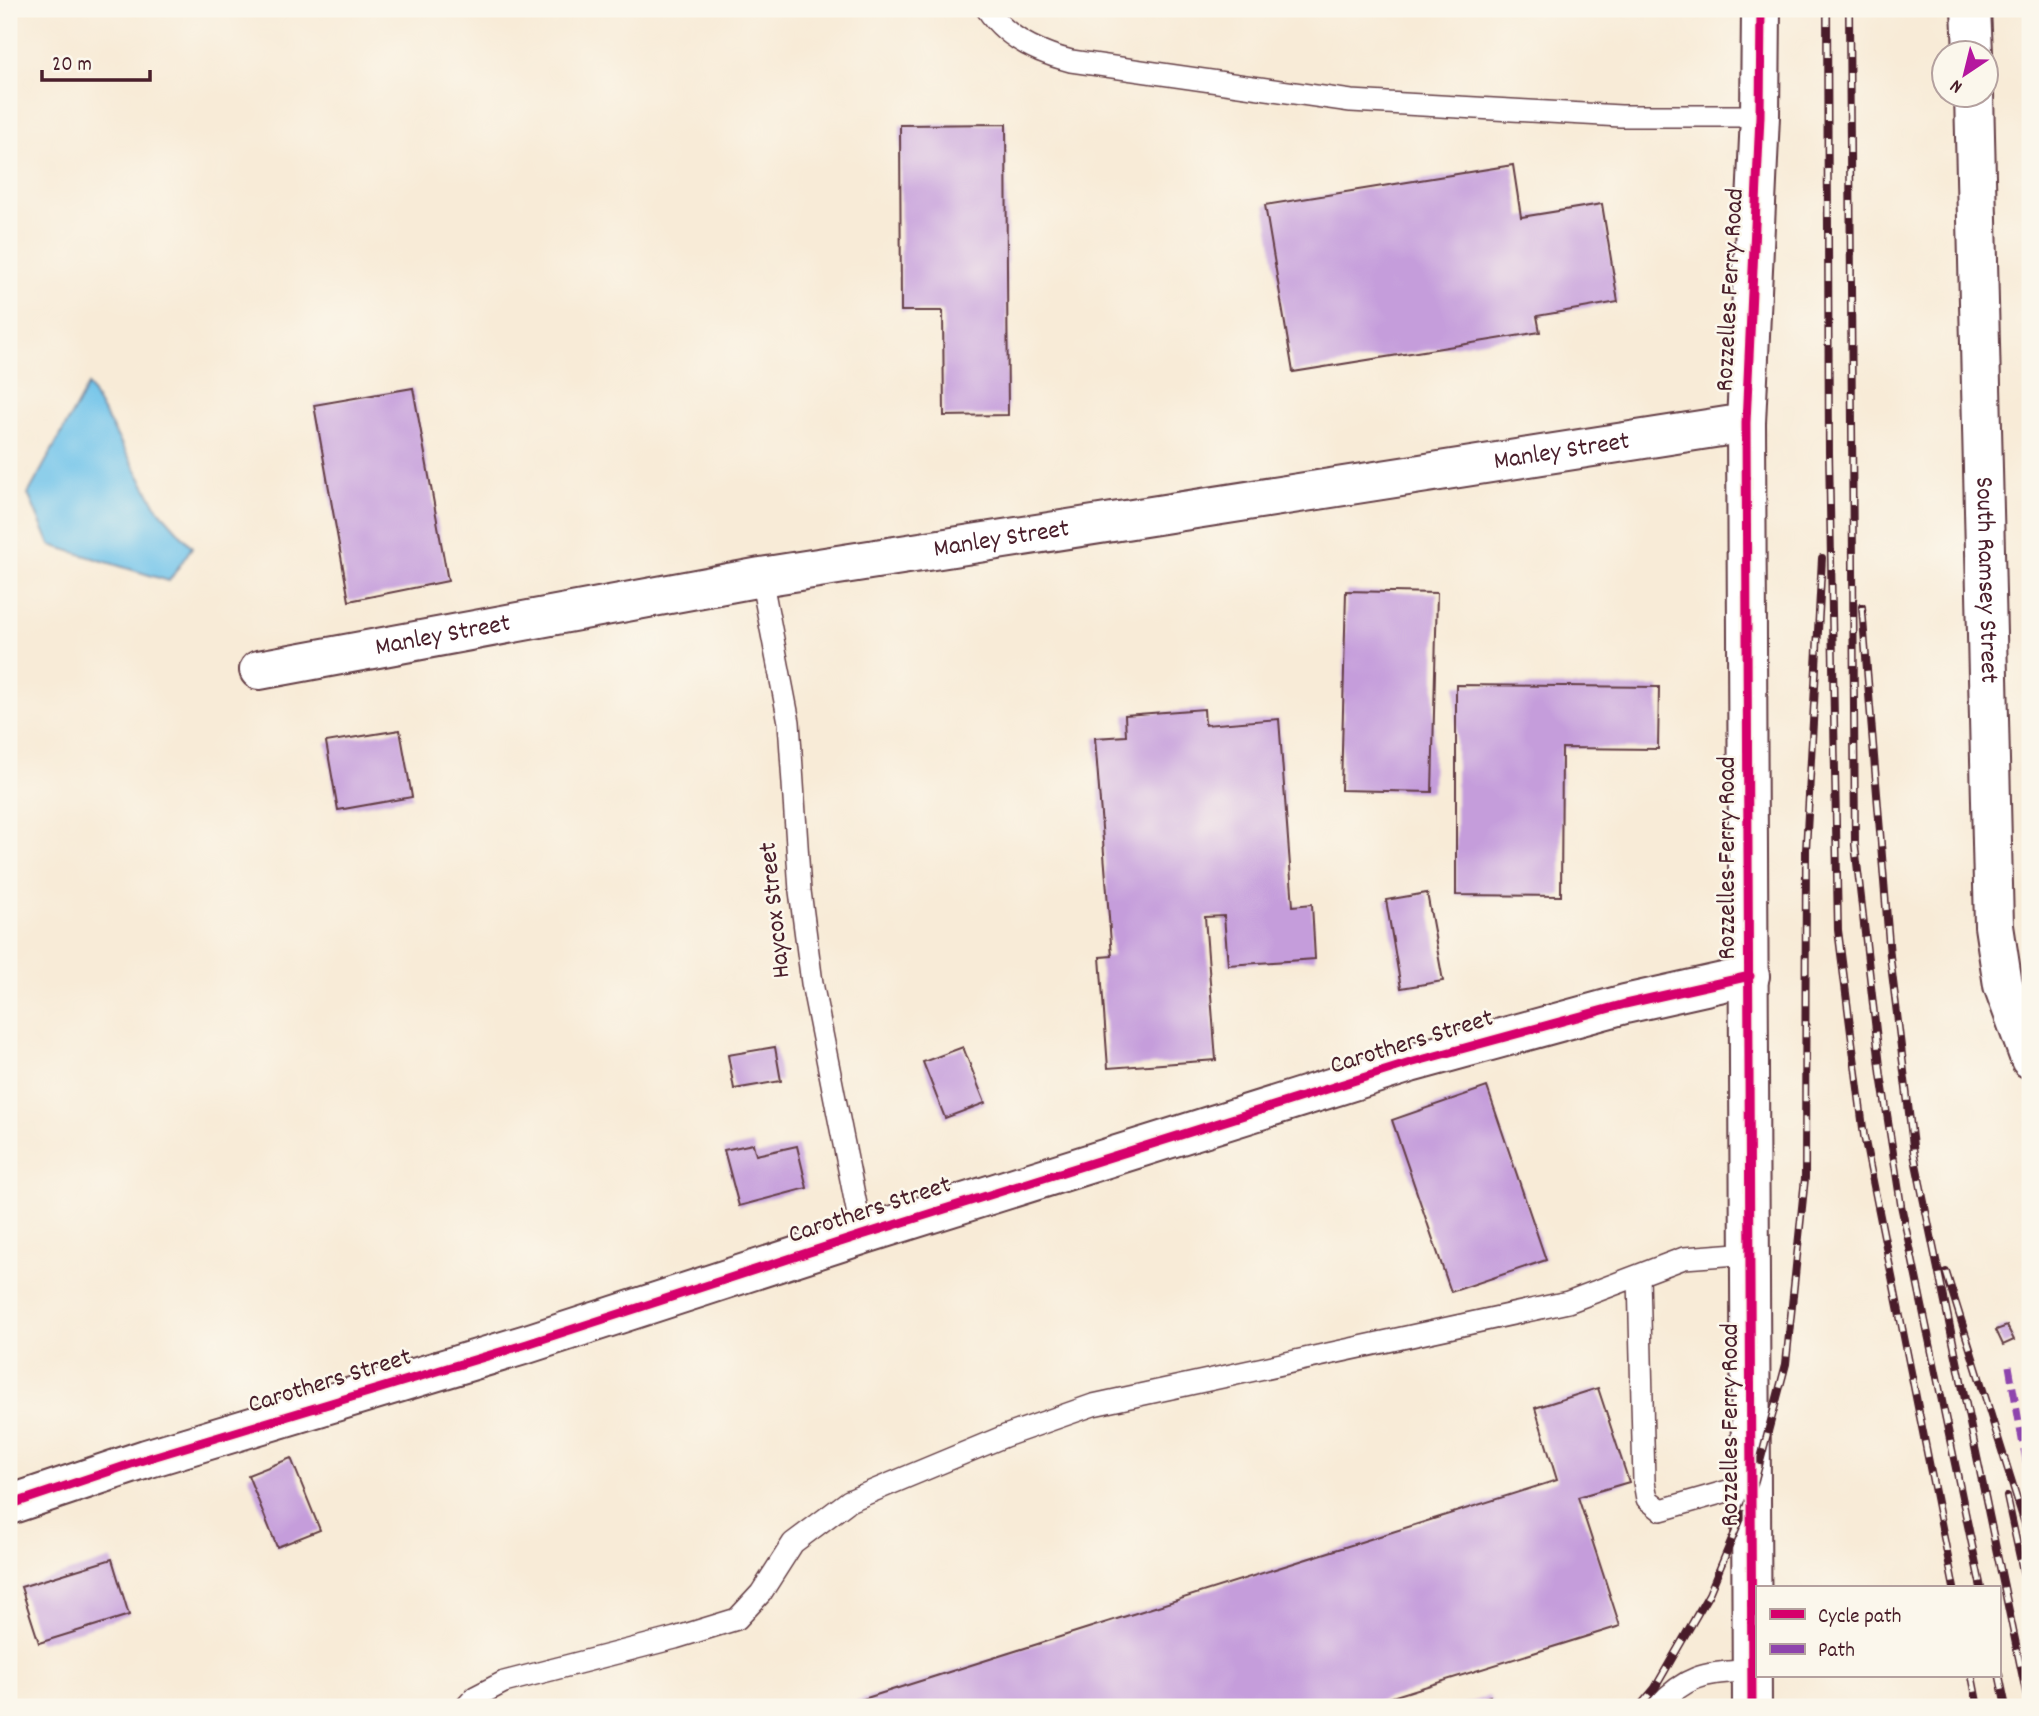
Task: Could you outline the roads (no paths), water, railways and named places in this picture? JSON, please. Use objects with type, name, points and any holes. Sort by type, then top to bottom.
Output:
[{"type":"street","name":"Rozzelles Ferry Road","points":[[1752,1707],[1746,424],[1760,116],[1761,9]]},
{"type":"street","points":[[1971,9],[1972,38]]},
{"type":"street","name":"South Ramsey Street","points":[[1973,108],[1994,926],[2003,985],[2030,1059]]},
{"type":"street","name":"Manley Street","points":[[259,670],[761,577],[1746,424]]},
{"type":"street","name":"Carothers Street","points":[[9,1505],[146,1459],[527,1345],[862,1235],[1410,1063],[1625,1003],[1750,976]]},
{"type":"lane","points":[[987,9],[996,22],[1040,53],[1071,61],[1351,101],[1620,116],[1760,116]]},
{"type":"lane","name":"Haycox Street","points":[[761,577],[789,722],[800,891],[812,984],[862,1235]]},
{"type":"lane","points":[[466,1707],[475,1697],[504,1682],[675,1639],[737,1619],[761,1593],[793,1543],[849,1501],[1005,1436],[1093,1405],[1568,1302],[1684,1258],[1751,1253]]},
{"type":"lane","points":[[1639,1276],[1644,1482],[1647,1499],[1661,1510],[1752,1484]]},
{"type":"lane","points":[[1657,1707],[1698,1674],[1752,1670]]},
{"type":"water","points":[[88,385],[158,509],[192,547],[169,581],[50,545],[28,494]]},
{"type":"railway","points":[[1827,9],[1829,453],[1838,930],[1864,1136],[1954,1586]]},
{"type":"railway","points":[[1849,9],[1855,845],[1881,1075],[1901,1205],[1981,1586]]},
{"type":"railway","points":[[1639,1707],[1655,1688],[1709,1594],[1752,1492],[1786,1364],[1805,1178],[1806,850],[1822,558]]},
{"type":"railway","points":[[1862,607],[1890,956],[1914,1154],[2029,1707]]},
{"type":"railway","points":[[1946,1272],[2030,1540]]},
{"type":"railway","points":[[2007,1497],[2030,1604]]},
{"type":"railway","points":[[1972,1678],[1978,1707]]},
{"type":"railway","points":[[2000,1678],[2006,1707]]}]
